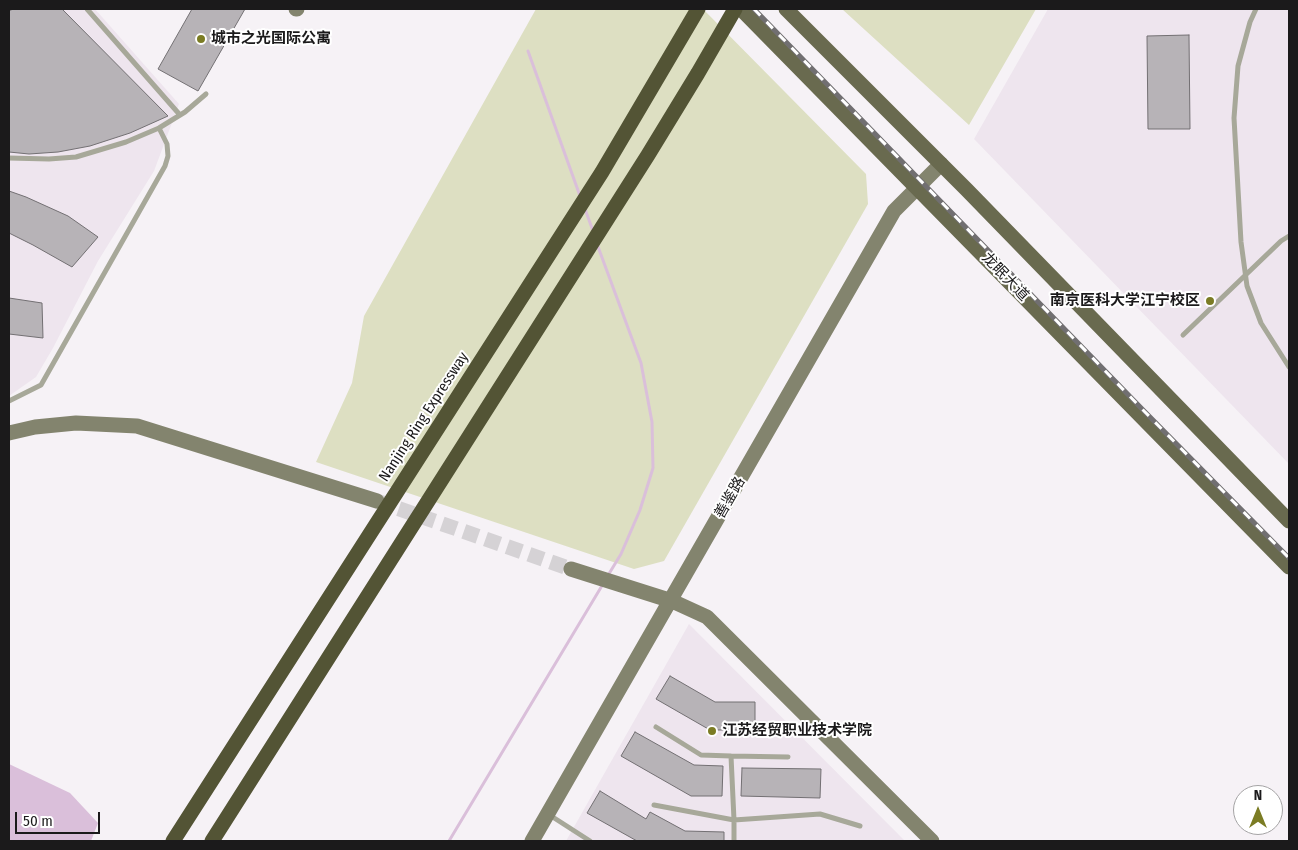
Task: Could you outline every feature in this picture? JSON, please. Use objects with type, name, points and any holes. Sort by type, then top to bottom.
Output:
[{"type":"highway","name":"Nanjing Ring Expressway","points":[[173,841],[602,172],[698,9]]},
{"type":"highway","points":[[212,841],[694,81],[735,9]]},
{"type":"main road","name":"龙眠大道","points":[[741,9],[1289,567]]},
{"type":"main road","points":[[786,9],[941,164],[1289,520]]},
{"type":"street","name":"善鉴路","points":[[532,841],[672,601],[894,211],[941,164]]},
{"type":"street","points":[[9,433],[35,427],[76,423],[137,426],[377,501]]},
{"type":"street","points":[[571,569],[672,601],[707,617],[932,841]]},
{"type":"lane","points":[[87,9],[180,115]]},
{"type":"lane","points":[[1256,9],[1250,22],[1238,66],[1234,118],[1239,215],[1247,286],[1261,323],[1289,367]]},
{"type":"lane","points":[[9,158],[49,159],[76,157],[126,142],[159,128],[180,115],[206,94]]},
{"type":"lane","points":[[9,401],[41,385],[165,166],[168,156],[166,144],[159,128]]},
{"type":"lane","points":[[1183,334],[1289,236]]},
{"type":"lane","points":[[656,727],[700,755],[788,757]]},
{"type":"lane","points":[[731,756],[734,841]]},
{"type":"lane","points":[[654,805],[734,820],[820,814],[860,826]]},
{"type":"lane","points":[[548,814],[590,841]]},
{"type":"shaded area","points":[[9,9],[95,9],[179,104],[154,171],[98,261],[53,348],[36,377],[9,396]]},
{"type":"shaded area","name":"南京医科大学江宁校区","points":[[1048,9],[1289,9],[1289,464],[974,139]]},
{"type":"shaded area","name":"江苏经贸职业技术学院","points":[[689,624],[905,841],[566,841]]},
{"type":"shaded area","points":[[9,764],[70,793],[98,823],[91,841],[9,841]]},
{"type":"green space","points":[[536,9],[703,9],[866,174],[868,204],[664,561],[634,569],[316,462],[352,383],[364,316]]},
{"type":"green space","points":[[842,9],[1036,9],[969,125]]},
{"type":"building","points":[[13,9],[62,9],[168,116],[130,133],[90,146],[58,152],[29,154],[9,152],[9,11]]},
{"type":"building","name":"城市之光国际公寓","points":[[192,9],[245,9],[198,91],[158,69]]},
{"type":"building","points":[[1189,35],[1190,129],[1148,129],[1147,36]]},
{"type":"building","points":[[9,191],[68,216],[98,237],[72,267],[9,233]]},
{"type":"building","points":[[9,298],[42,303],[43,338],[9,334]]},
{"type":"building","points":[[670,676],[715,702],[755,702],[755,730],[710,730],[656,699]]},
{"type":"building","points":[[635,732],[694,765],[723,766],[722,796],[691,796],[621,756]]},
{"type":"building","points":[[742,768],[821,769],[820,798],[741,796]]},
{"type":"building","points":[[600,791],[646,819],[650,812],[685,831],[724,832],[724,841],[637,841],[587,813]]},
{"type":"waterway","points":[[528,51],[580,196]]},
{"type":"waterway","points":[[585,209],[593,231]]},
{"type":"waterway","points":[[597,244],[641,363],[652,422],[653,468],[640,510],[621,554],[607,577]]},
{"type":"waterway","points":[[449,841],[603,584]]},
{"type":"tunnel","points":[[377,501],[571,569]]},
{"type":"railway","points":[[754,9],[1289,558]]},
{"type":"place","name":"城市之光国际公寓","points":[[201,39]]},
{"type":"place","name":"南京医科大学江宁校区","points":[[1210,301]]},
{"type":"place","name":"江苏经贸职业技术学院","points":[[712,731]]}]
